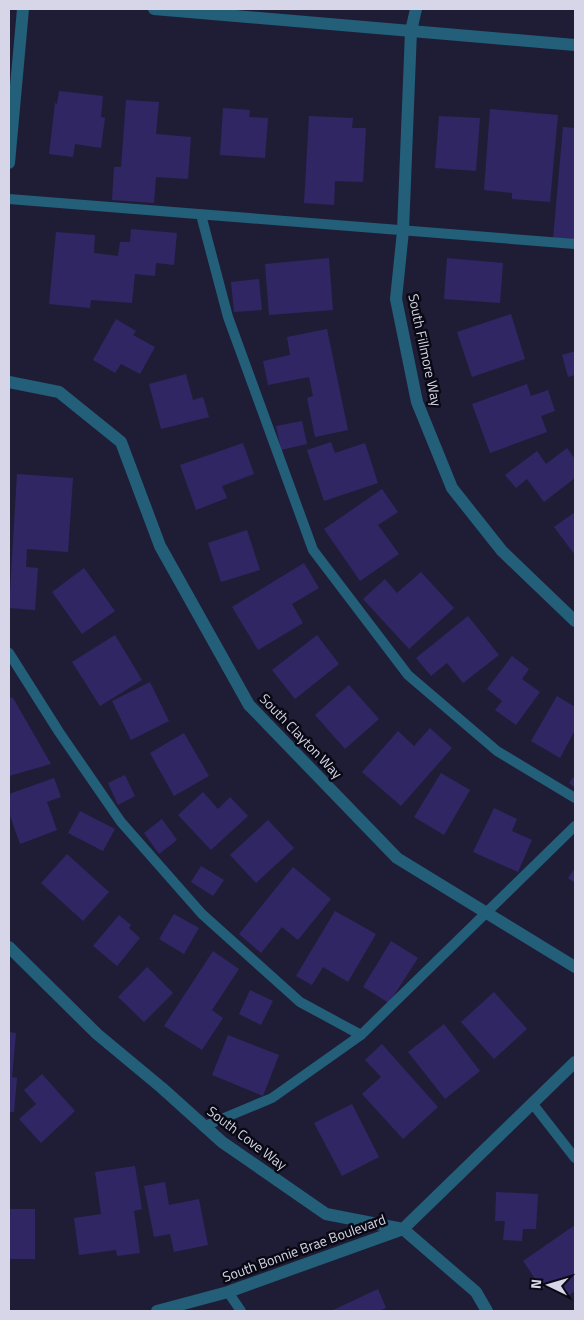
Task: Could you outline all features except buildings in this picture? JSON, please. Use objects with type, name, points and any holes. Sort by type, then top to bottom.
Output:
[{"type":"street","points":[[9,163],[23,9]]},
{"type":"street","points":[[154,9],[575,45]]},
{"type":"street","name":"South Fillmore Way","points":[[416,9],[411,31],[403,231],[396,299],[418,402],[452,488],[502,551],[575,621]]},
{"type":"street","name":"South Clayton Way","points":[[9,382],[59,392],[121,442],[160,546],[249,705],[397,858],[575,967]]},
{"type":"street","name":"South Cove Way","points":[[9,947],[97,1034],[222,1142],[326,1214],[403,1229],[476,1292],[487,1311]]},
{"type":"street","name":"South Bonnie Brae Boulevard","points":[[157,1311],[228,1292],[403,1229],[575,1062]]},
{"type":"lane","points":[[9,199],[575,244]]},
{"type":"lane","points":[[201,214],[228,317],[313,550],[408,675],[497,751],[575,798]]},
{"type":"lane","points":[[9,653],[59,732],[121,822],[202,914],[300,1002],[361,1035]]},
{"type":"lane","points":[[204,1126],[272,1098],[361,1035],[575,826]]},
{"type":"lane","points":[[532,1103],[575,1158]]},
{"type":"lane","points":[[228,1292],[241,1311]]}]
